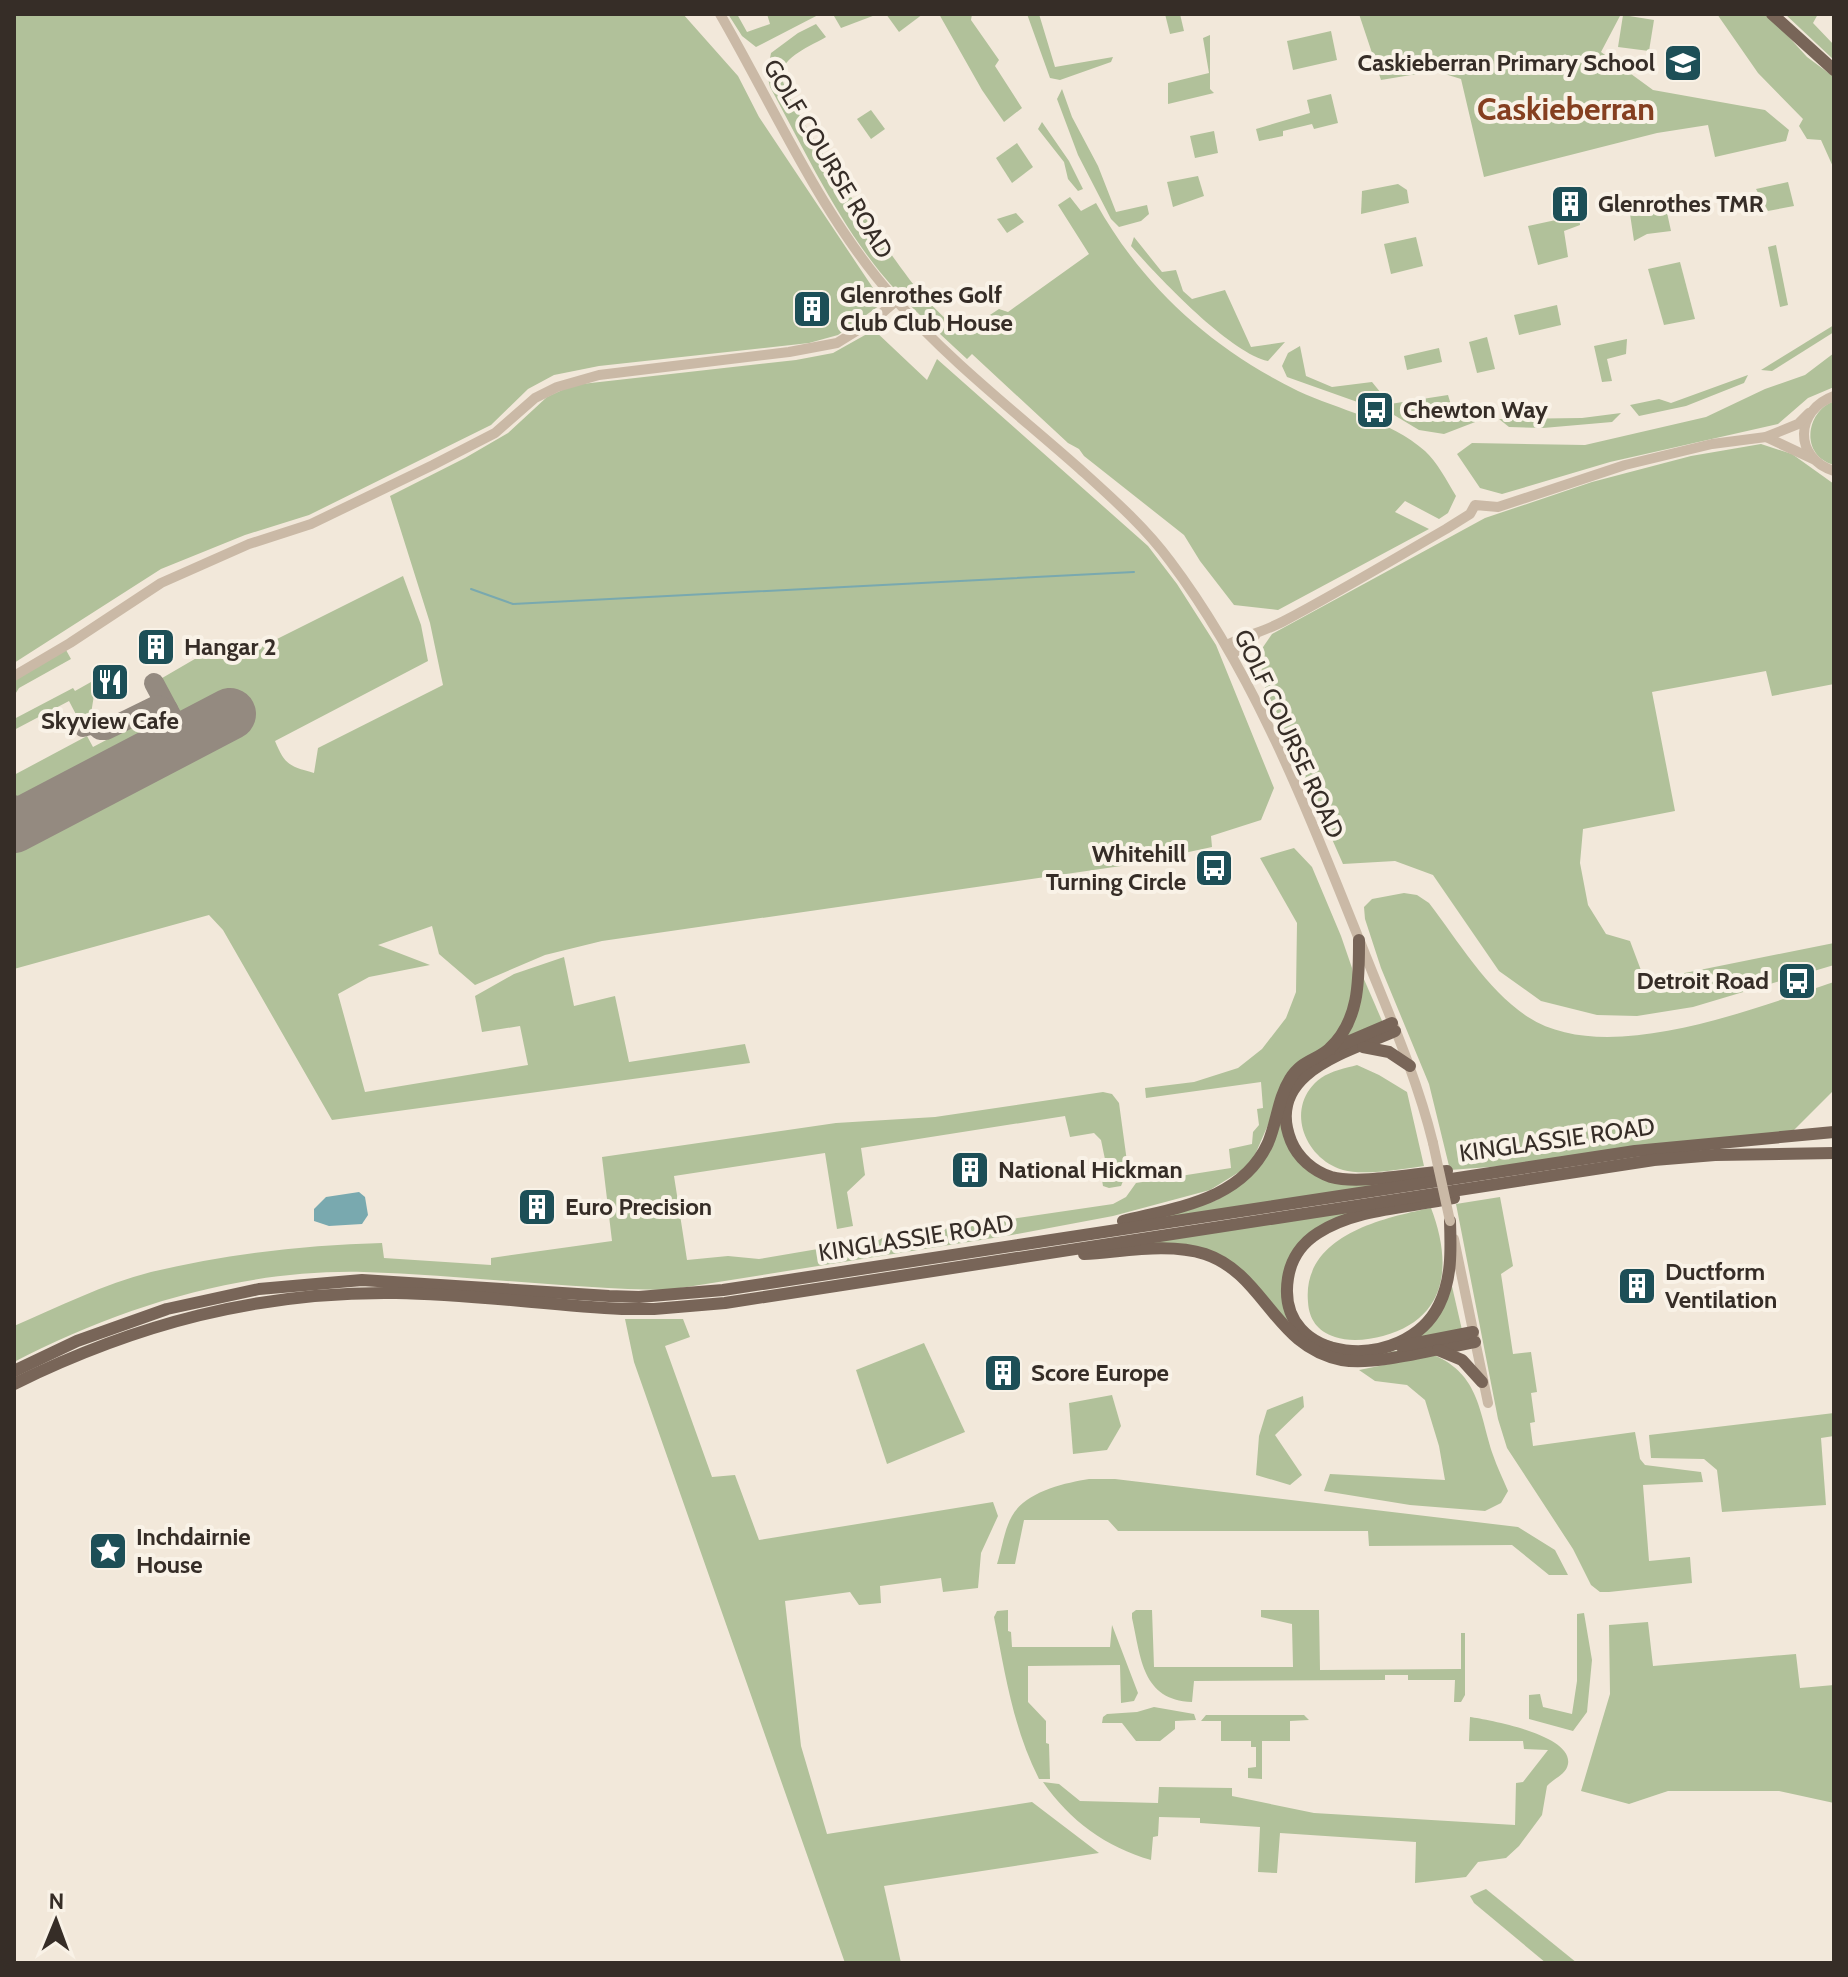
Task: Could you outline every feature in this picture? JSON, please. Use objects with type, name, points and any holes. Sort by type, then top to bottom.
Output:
[{"type":"main road","points":[[1772,14],[1834,70]]},
{"type":"main road","points":[[1328,1051],[1348,1023],[1356,1000],[1359,940]]},
{"type":"main road","points":[[1394,1027],[1305,1074],[1290,1099],[1287,1120],[1291,1141],[1303,1159],[1320,1172],[1350,1179],[1568,1161]]},
{"type":"main road","points":[[1046,1240],[1205,1200],[1233,1186],[1247,1174],[1266,1148],[1289,1080],[1302,1064],[1394,1027]]},
{"type":"main road","points":[[1361,1046],[1389,1052],[1410,1066]]},
{"type":"main road","name":"KINGLASSIE ROAD","points":[[14,1371],[77,1341],[167,1309],[259,1289],[362,1280],[609,1296],[723,1290],[1568,1161],[1683,1145],[1834,1132]]},
{"type":"main road","name":"KINGLASSIE ROAD","points":[[14,1384],[70,1357],[156,1326],[260,1302],[360,1293],[398,1293],[591,1308],[654,1309],[725,1303],[1562,1174],[1715,1155],[1834,1153]]},
{"type":"main road","points":[[1474,1337],[1364,1352],[1340,1350],[1316,1341],[1300,1327],[1290,1305],[1288,1280],[1295,1256],[1318,1233],[1352,1218],[1562,1174]]},
{"type":"main road","points":[[1386,1349],[1414,1334],[1438,1308],[1449,1276],[1450,1221]]},
{"type":"main road","points":[[1005,1259],[1165,1249],[1196,1252],[1217,1259],[1240,1276],[1294,1338],[1324,1355],[1347,1361],[1368,1361],[1434,1349],[1474,1337]]},
{"type":"main road","points":[[1434,1349],[1462,1360],[1482,1382]]},
{"type":"street","name":"GOLF COURSE ROAD","points":[[720,14],[842,230],[896,301],[1117,502],[1168,558],[1230,650],[1308,816],[1410,1066],[1433,1143],[1488,1403]]},
{"type":"street","points":[[14,676],[161,583],[249,544],[311,524],[433,465],[495,433],[535,398],[557,387],[599,375],[789,352],[837,343],[874,320],[896,301]]},
{"type":"street","points":[[1230,650],[1446,529],[1470,514],[1475,505],[1498,507],[1625,465],[1712,444],[1766,437],[1798,424],[1824,399],[1834,396]]},
{"type":"street","points":[[1809,413],[1804,433],[1809,452],[1815,460]]},
{"type":"street","points":[[1766,437],[1786,444],[1834,471]]},
{"type":"green space","points":[[14,14],[683,14],[738,76],[759,117],[883,303],[838,335],[809,343],[599,366],[554,375],[528,389],[491,425],[309,515],[245,535],[161,569],[14,663]]},
{"type":"green space","points":[[728,14],[737,14],[747,32],[770,24],[767,14],[820,14],[756,47],[742,36]]},
{"type":"green space","points":[[878,14],[841,28],[834,16]]},
{"type":"green space","points":[[886,14],[923,14],[899,32]]},
{"type":"green space","points":[[939,14],[972,14],[971,20],[999,60],[995,66],[1022,108],[1004,122],[982,90]]},
{"type":"green space","points":[[1027,14],[1039,14],[1055,67],[1113,57],[1111,62],[1060,80],[1050,78]]},
{"type":"green space","points":[[1165,14],[1180,14],[1184,31],[1170,34]]},
{"type":"green space","points":[[1359,14],[1621,14],[1601,52],[1653,90],[1765,110],[1789,130],[1786,141],[1715,157],[1708,125],[1657,133],[1484,177],[1461,79],[1435,71],[1381,80]]},
{"type":"green space","points":[[1717,14],[1768,14],[1807,57],[1834,77],[1834,169],[1821,140],[1807,139],[1799,126],[1803,119],[1758,73]]},
{"type":"green space","points":[[1785,14],[1818,14],[1813,23],[1834,45],[1834,60]]},
{"type":"green space","points":[[1623,15],[1654,20],[1649,51],[1618,47]]},
{"type":"green space","points":[[816,24],[826,37],[786,63],[782,76],[787,92],[843,185],[890,253],[922,295],[961,334],[999,309],[1008,312],[1089,254],[1058,205],[1070,197],[1081,211],[1096,203],[1135,262],[1208,335],[1266,374],[1298,391],[1380,423],[1425,451],[1456,496],[1448,513],[1439,519],[1405,501],[1395,512],[1429,529],[1278,610],[1234,605],[1184,535],[1068,443],[972,354],[967,359],[900,295],[864,251],[821,182],[770,87],[767,74],[771,53]]},
{"type":"green space","points":[[1331,31],[1337,60],[1293,70],[1287,41]]},
{"type":"green space","points":[[1210,35],[1210,89],[1214,93],[1168,104],[1168,83],[1209,73],[1203,38]]},
{"type":"green space","points":[[1062,89],[1116,212],[1147,205],[1149,214],[1141,221],[1119,227],[1111,219],[1078,155],[1057,99]]},
{"type":"green space","points":[[1331,94],[1338,123],[1314,129],[1312,124],[1283,131],[1283,136],[1259,141],[1256,129],[1310,113],[1307,100]]},
{"type":"green space","points":[[871,110],[885,129],[871,139],[857,119]]},
{"type":"green space","points":[[1042,122],[1069,161],[1083,189],[1078,191],[1068,179],[1064,162],[1038,129]]},
{"type":"green space","points":[[1214,131],[1218,153],[1195,158],[1190,136]]},
{"type":"green space","points":[[1017,143],[1033,167],[1012,183],[996,158]]},
{"type":"green space","points":[[1198,176],[1204,196],[1173,207],[1167,182]]},
{"type":"green space","points":[[1788,182],[1794,206],[1768,211],[1756,189]]},
{"type":"green space","points":[[1398,184],[1407,190],[1409,203],[1361,214],[1362,191]]},
{"type":"green space","points":[[1666,208],[1671,231],[1647,234],[1634,241],[1630,214]]},
{"type":"green space","points":[[1016,213],[1024,222],[1007,233],[997,219]]},
{"type":"green space","points":[[1579,215],[1580,225],[1564,231],[1568,257],[1538,265],[1528,226]]},
{"type":"green space","points":[[1134,237],[1162,272],[1176,270],[1183,291],[1192,299],[1225,290],[1251,347],[1285,342],[1268,361],[1234,344],[1158,276],[1131,246]]},
{"type":"green space","points":[[1416,237],[1423,266],[1391,274],[1384,244]]},
{"type":"green space","points":[[1776,245],[1788,305],[1780,307],[1768,247]]},
{"type":"green space","points":[[1680,262],[1695,319],[1664,325],[1648,269]]},
{"type":"green space","points":[[1557,305],[1561,325],[1519,335],[1514,315]]},
{"type":"green space","points":[[1834,325],[1834,332],[1772,371],[1761,370]]},
{"type":"green space","points":[[874,330],[927,380],[937,359],[1148,546],[1216,645],[1274,788],[1261,820],[1211,836],[1212,847],[1128,865],[602,941],[545,955],[475,985],[439,954],[432,926],[378,945],[430,965],[369,977],[338,994],[365,1092],[528,1065],[520,1026],[482,1032],[475,996],[514,974],[564,957],[574,1006],[615,996],[629,1062],[745,1044],[750,1063],[332,1120],[223,930],[209,915],[14,969],[14,842],[203,742],[210,746],[240,731],[227,707],[197,722],[183,722],[157,681],[224,642],[235,660],[403,576],[421,625],[428,661],[275,741],[289,763],[314,773],[318,748],[443,685],[430,623],[390,496],[508,433],[547,397],[573,385],[796,360],[833,353]]},
{"type":"green space","points":[[1487,337],[1495,369],[1477,373],[1469,342]]},
{"type":"green space","points":[[1627,339],[1626,354],[1607,359],[1612,381],[1602,382],[1594,346]]},
{"type":"green space","points":[[1300,346],[1306,376],[1332,387],[1372,382],[1390,404],[1448,395],[1455,418],[1483,419],[1444,434],[1419,430],[1394,415],[1287,377],[1282,366],[1288,353]]},
{"type":"green space","points":[[1439,348],[1442,362],[1407,370],[1404,356]]},
{"type":"green space","points":[[1834,353],[1834,387],[1808,398],[1778,424],[1610,462],[1502,494],[1480,488],[1457,454],[1472,443],[1585,445],[1706,417],[1765,389],[1805,375]]},
{"type":"green space","points":[[1748,375],[1744,383],[1686,406],[1639,416],[1630,405],[1659,399],[1671,403]]},
{"type":"green space","points":[[1834,401],[1834,465],[1816,453],[1810,434],[1817,414]]},
{"type":"green space","points":[[1621,413],[1612,422],[1543,428],[1509,427],[1499,419],[1582,418]]},
{"type":"green space","points":[[1761,444],[1792,454],[1834,484],[1834,684],[1772,696],[1766,671],[1652,692],[1675,811],[1583,829],[1580,863],[1588,905],[1606,934],[1630,941],[1645,981],[1834,943],[1834,965],[1693,1007],[1637,1016],[1597,1015],[1541,1001],[1499,971],[1433,875],[1395,861],[1343,864],[1262,680],[1261,650],[1272,634],[1485,518],[1592,482],[1691,456]]},
{"type":"green space","points":[[66,650],[71,659],[19,688],[14,696],[14,680]]},
{"type":"green space","points":[[91,682],[94,695],[90,720],[81,724],[69,701],[14,730],[14,719]]},
{"type":"green space","points":[[161,711],[168,716],[170,724],[165,739],[39,806],[33,808],[19,804],[14,793],[14,775],[87,736],[93,747]]},
{"type":"green space","points":[[1294,848],[1312,867],[1341,936],[1352,968],[1356,1000],[1353,1012],[1271,1118],[1254,1157],[1244,1169],[1210,1190],[1113,1216],[1012,1235],[668,1290],[364,1272],[273,1277],[228,1284],[140,1308],[14,1362],[14,1326],[116,1283],[208,1260],[324,1246],[382,1243],[384,1258],[491,1265],[491,1258],[612,1241],[602,1157],[836,1123],[935,1117],[1103,1092],[1112,1094],[1119,1103],[1128,1169],[1121,1186],[1109,1188],[1103,1186],[1101,1174],[1107,1169],[1101,1140],[1094,1133],[1070,1137],[1065,1116],[861,1148],[865,1175],[847,1192],[853,1226],[837,1229],[825,1153],[674,1176],[687,1260],[728,1256],[759,1259],[859,1242],[864,1245],[866,1254],[875,1253],[874,1243],[882,1238],[1113,1204],[1126,1197],[1136,1183],[1231,1168],[1229,1149],[1252,1144],[1253,1132],[1259,1125],[1257,1109],[1263,1108],[1261,1082],[1146,1098],[1145,1088],[1194,1082],[1238,1068],[1262,1049],[1286,1018],[1296,992],[1297,923],[1260,858]]},
{"type":"green space","points":[[1404,893],[1417,895],[1429,903],[1474,964],[1513,1006],[1528,1017],[1560,1031],[1597,1037],[1638,1035],[1680,1028],[1723,1018],[1834,982],[1834,1090],[1788,1136],[1568,1161],[1450,1170],[1429,1084],[1381,968],[1365,919],[1364,907],[1372,899]]},
{"type":"green space","points":[[1363,977],[1383,1023],[1343,1040]]},
{"type":"green space","points":[[1323,1059],[1284,1110],[1308,1169],[1389,1184],[1158,1219],[1217,1200],[1241,1185],[1284,1100]]},
{"type":"green space","points":[[1357,1065],[1407,1092],[1424,1166],[1351,1172],[1329,1164],[1309,1143],[1301,1116],[1303,1102],[1310,1089],[1321,1078]]},
{"type":"green space","points":[[1500,1197],[1513,1266],[1501,1274],[1513,1354],[1531,1352],[1537,1392],[1531,1393],[1535,1422],[1530,1423],[1533,1446],[1635,1432],[1640,1459],[1645,1465],[1701,1472],[1703,1482],[1643,1485],[1649,1561],[1690,1557],[1692,1583],[1600,1592],[1591,1585],[1573,1549],[1507,1448],[1498,1419],[1456,1204]]},
{"type":"green space","points":[[1374,1207],[1325,1225],[1285,1275],[1301,1332],[1375,1355],[1460,1338],[1375,1357],[1312,1346],[1223,1259],[1127,1245]]},
{"type":"green space","points":[[1431,1208],[1442,1249],[1442,1268],[1440,1286],[1433,1302],[1421,1316],[1405,1328],[1365,1339],[1341,1339],[1319,1328],[1309,1308],[1310,1279],[1318,1261],[1331,1246],[1369,1225]]},
{"type":"green space","points":[[1451,1282],[1462,1330],[1414,1339]]},
{"type":"green space","points":[[625,1319],[683,1319],[690,1337],[665,1346],[712,1477],[735,1475],[759,1540],[993,1502],[998,1516],[981,1553],[978,1588],[943,1592],[941,1578],[880,1586],[881,1603],[859,1605],[850,1592],[785,1601],[801,1746],[827,1834],[1032,1802],[1099,1853],[884,1886],[901,1963],[845,1963],[634,1362]]},
{"type":"green space","points":[[924,1343],[965,1432],[887,1464],[856,1370]]},
{"type":"green space","points":[[1434,1355],[1461,1373],[1476,1397],[1493,1455],[1508,1491],[1501,1503],[1485,1511],[1410,1505],[1324,1491],[1330,1474],[1445,1480],[1439,1446],[1425,1400],[1407,1385],[1375,1381],[1359,1370]]},
{"type":"green space","points":[[1112,1395],[1121,1426],[1107,1450],[1073,1454],[1069,1403]]},
{"type":"green space","points":[[1303,1396],[1304,1407],[1275,1435],[1302,1475],[1290,1485],[1256,1475],[1259,1436],[1267,1410]]},
{"type":"green space","points":[[1834,1413],[1834,1436],[1821,1438],[1826,1505],[1722,1512],[1717,1470],[1704,1459],[1651,1458],[1649,1435]]},
{"type":"green space","points":[[1089,1479],[1115,1479],[1518,1527],[1555,1550],[1568,1575],[1549,1575],[1512,1545],[1369,1546],[1368,1531],[1118,1531],[1108,1520],[1024,1520],[1015,1564],[997,1564],[1007,1527],[1018,1508],[1046,1490]]},
{"type":"green space","points":[[1008,1610],[1012,1647],[1110,1647],[1112,1625],[1138,1693],[1134,1701],[1121,1703],[1120,1665],[1028,1666],[1028,1702],[1046,1721],[1050,1779],[1039,1779],[1011,1700],[994,1617],[997,1611]]},
{"type":"green space","points":[[1136,1610],[1152,1610],[1154,1667],[1293,1667],[1292,1624],[1261,1617],[1261,1610],[1319,1610],[1320,1670],[1461,1669],[1461,1633],[1465,1633],[1465,1695],[1461,1702],[1454,1702],[1455,1680],[1408,1680],[1408,1675],[1385,1675],[1385,1680],[1194,1681],[1192,1702],[1175,1699],[1163,1694],[1147,1674],[1132,1618]]},
{"type":"green space","points":[[1584,1613],[1592,1660],[1587,1712],[1573,1731],[1529,1719],[1529,1695],[1540,1694],[1543,1707],[1572,1714],[1577,1681],[1577,1614]]},
{"type":"green space","points":[[1648,1622],[1653,1666],[1796,1654],[1800,1688],[1834,1685],[1834,1803],[1779,1791],[1668,1791],[1629,1804],[1581,1791],[1610,1694],[1609,1625]]},
{"type":"green space","points":[[1154,1707],[1194,1714],[1196,1720],[1175,1721],[1175,1729],[1160,1741],[1136,1741],[1122,1723],[1102,1723],[1107,1714],[1137,1712]]},
{"type":"green space","points":[[1206,1715],[1304,1715],[1309,1720],[1290,1721],[1290,1741],[1262,1741],[1262,1779],[1248,1778],[1248,1768],[1256,1767],[1256,1747],[1251,1747],[1251,1741],[1221,1741],[1221,1721],[1201,1721]]},
{"type":"green space","points":[[1470,1717],[1544,1737],[1566,1754],[1568,1764],[1562,1774],[1547,1786],[1542,1815],[1519,1846],[1506,1858],[1478,1862],[1466,1877],[1415,1883],[1416,1842],[1280,1833],[1277,1873],[1258,1872],[1260,1827],[1200,1823],[1200,1818],[1159,1817],[1158,1836],[1153,1837],[1151,1860],[1119,1848],[1090,1831],[1065,1809],[1043,1782],[1059,1784],[1080,1801],[1158,1803],[1159,1787],[1232,1788],[1232,1796],[1314,1813],[1515,1825],[1516,1783],[1523,1782],[1548,1750],[1524,1749],[1523,1741],[1469,1741]]},
{"type":"green space","points":[[1486,1889],[1577,1963],[1546,1963],[1474,1903],[1470,1896]]},
{"type":"water","points":[[359,1192],[365,1197],[368,1215],[362,1224],[329,1226],[314,1221],[314,1209],[326,1197]]},
{"type":"waterway","points":[[471,589],[513,604],[1134,572]]},
{"type":"taxiway","points":[[154,683],[177,726],[174,740],[164,748]]},
{"type":"taxiway","points":[[83,727],[93,724],[100,730],[106,730],[157,705],[168,709]]},
{"type":"taxiway","points":[[175,720],[186,728],[203,728]]},
{"type":"taxiway","points":[[14,805],[25,812],[42,813]]},
{"type":"runway","points":[[14,827],[230,714]]},
{"type":"place","name":"Caskieberran Primary School","points":[[1683,63]]},
{"type":"place","name":"Glenrothes TMR","points":[[1570,204]]},
{"type":"place","name":"Glenrothes Golf Club Club House","points":[[812,309]]},
{"type":"place","name":"Chewton Way","points":[[1375,410]]},
{"type":"place","name":"Hangar 2","points":[[156,647]]},
{"type":"place","name":"Skyview Cafe","points":[[110,682]]},
{"type":"place","name":"Whitehill Turning Circle","points":[[1214,868]]},
{"type":"place","name":"Detroit Road","points":[[1797,981]]},
{"type":"place","name":"National Hickman","points":[[970,1170]]},
{"type":"place","name":"Euro Precision","points":[[537,1207]]},
{"type":"place","name":"Ductform Ventilation","points":[[1637,1286]]},
{"type":"place","name":"Score Europe","points":[[1003,1373]]},
{"type":"place","name":"Inchdairnie House","points":[[108,1551]]},
{"type":"district","name":"Caskieberran","points":[[1566,109]]}]
